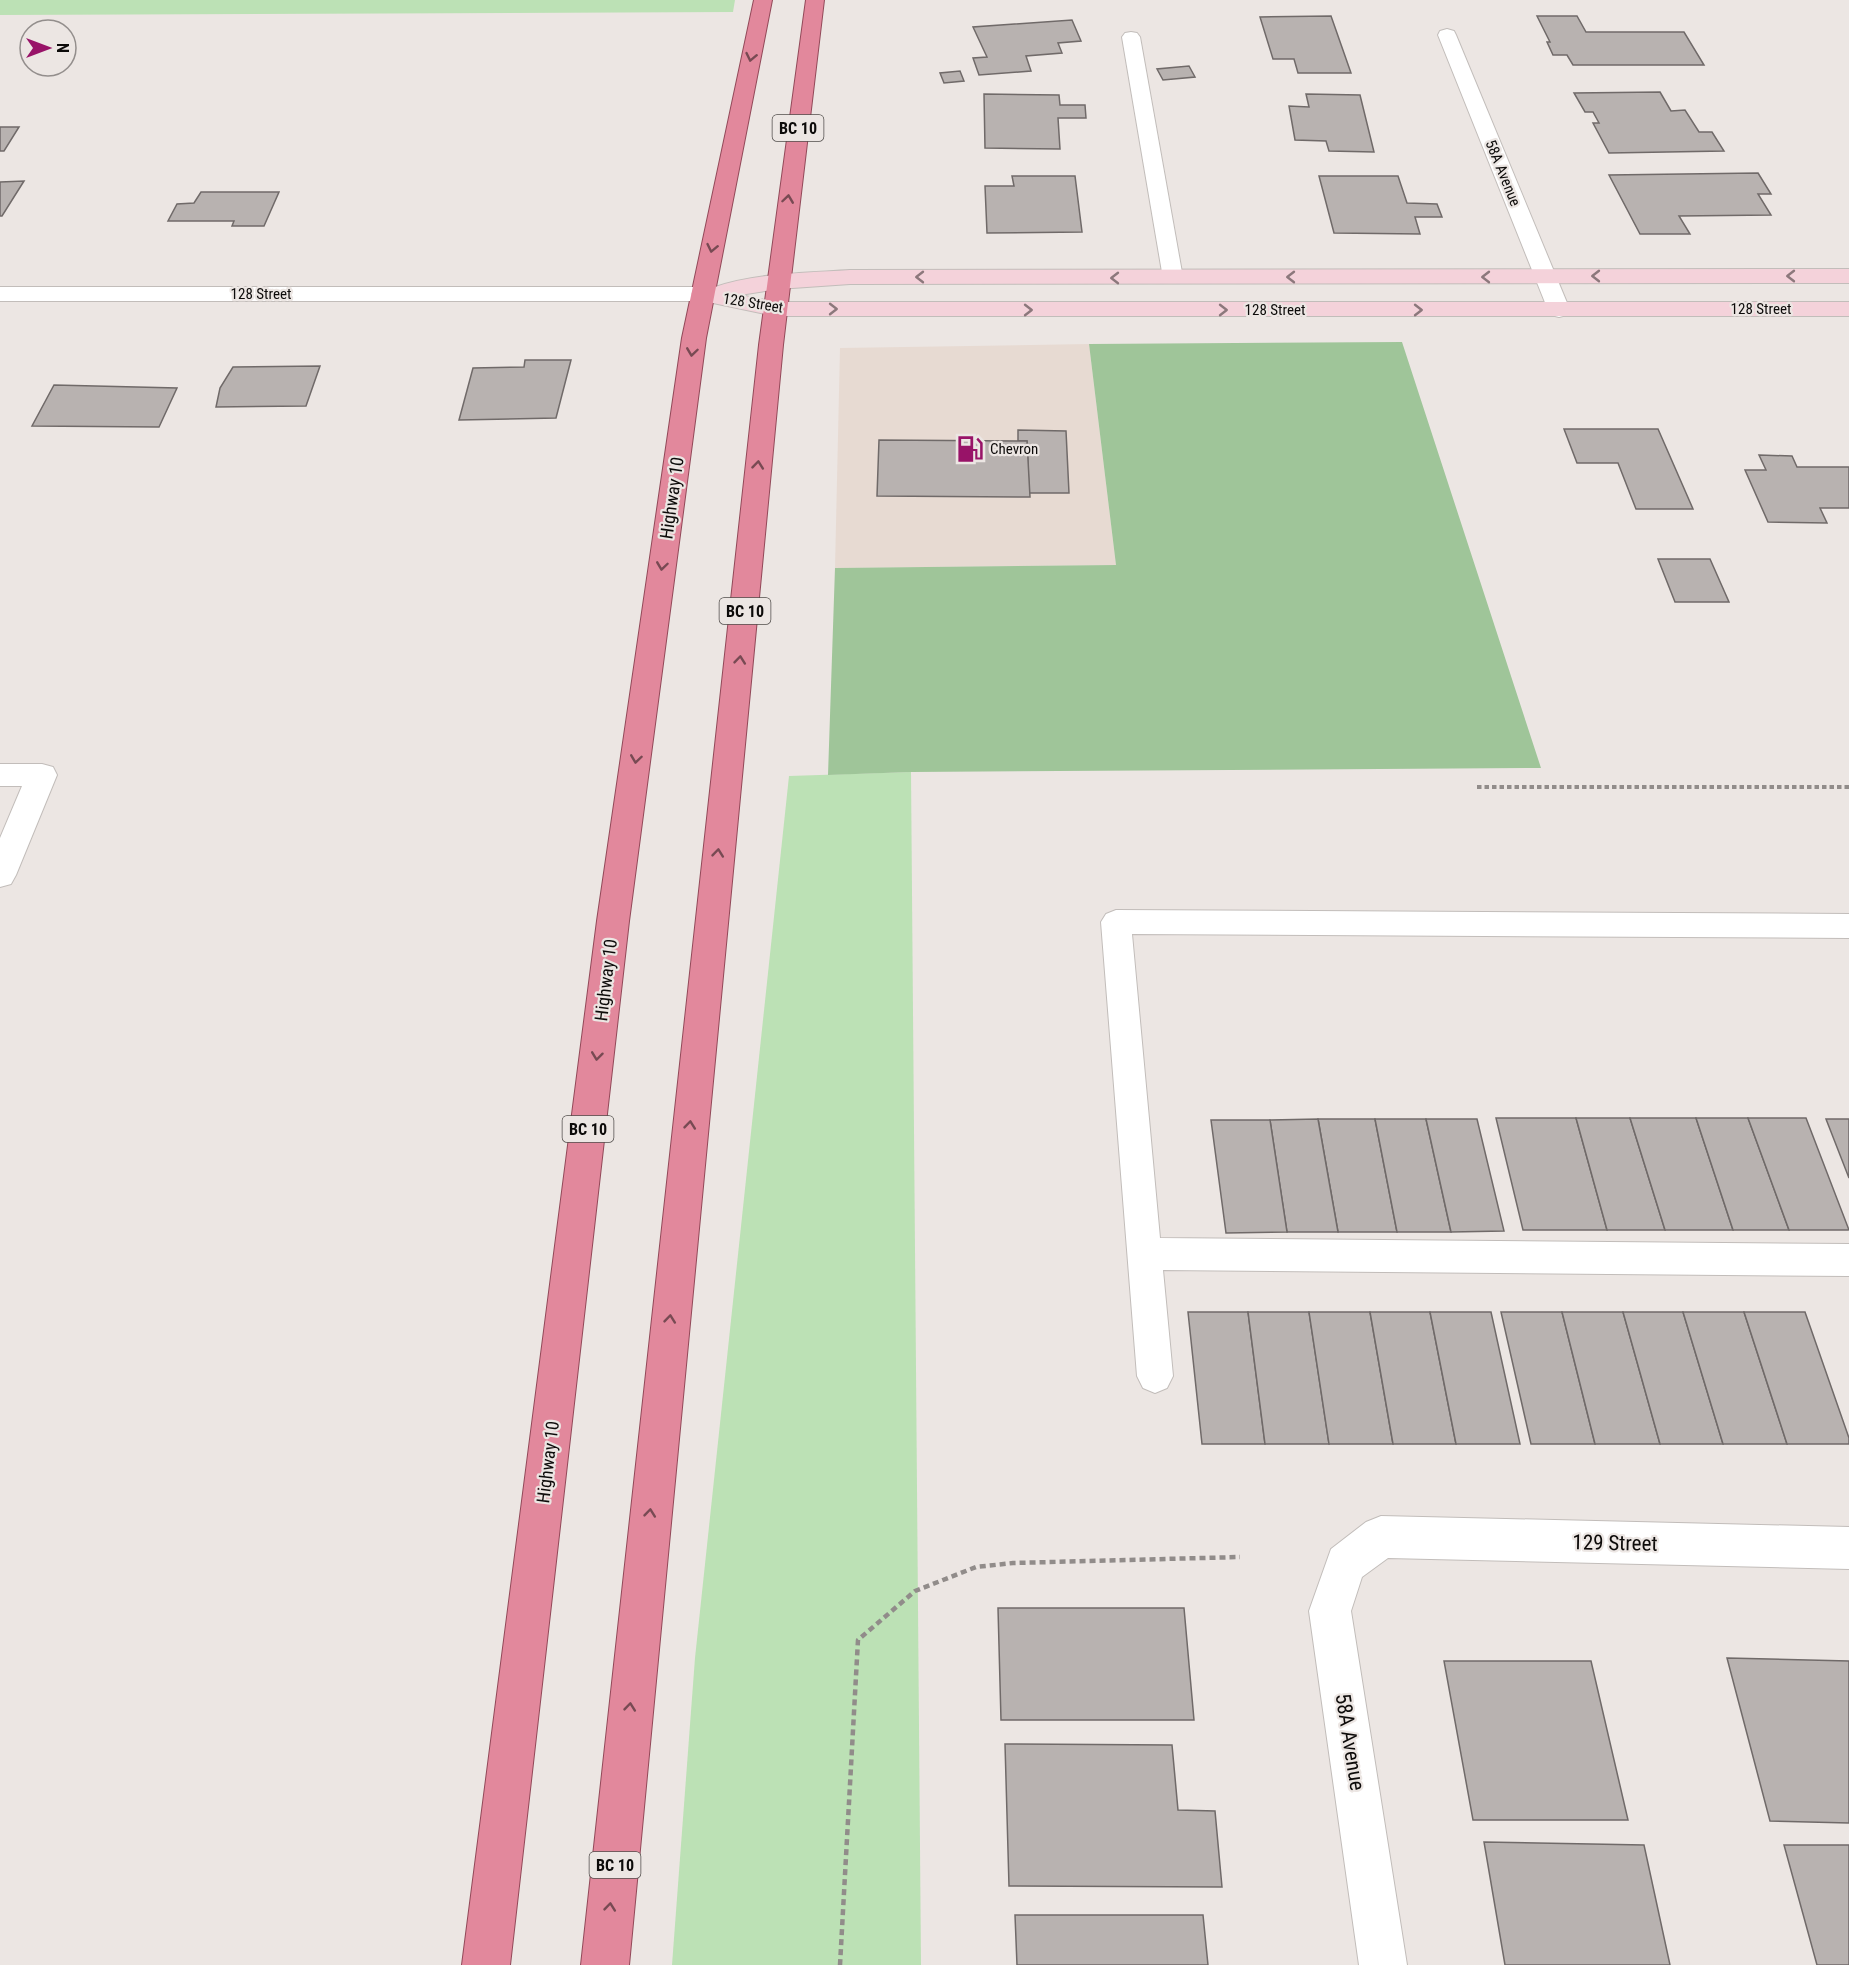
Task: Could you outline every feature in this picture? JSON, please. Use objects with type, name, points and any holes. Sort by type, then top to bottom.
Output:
[{"type":"highway","name":"Highway 10","points":[[486,1965],[613,921],[702,294],[763,0]]},
{"type":"highway","name":"BC 10","points":[[604,1965],[776,296],[815,0]]},
{"type":"main road","name":"128 Street","points":[[776,296],[850,277],[1849,276]]},
{"type":"main road","name":"128 Street","points":[[702,294],[1559,310],[1849,309]]},
{"type":"street","name":"58A Avenue","points":[[1447,35],[1559,310]]},
{"type":"street","name":"128 Street","points":[[0,294],[702,294]]},
{"type":"street","points":[[0,775],[42,775],[0,875]]},
{"type":"street","name":"58A Avenue","points":[[1381,1537],[1346,1564],[1330,1611],[1383,1965]]},
{"type":"street","name":"129 Street","points":[[1381,1537],[1849,1548]]},
{"type":"lane","points":[[1131,37],[1173,278]]},
{"type":"lane","points":[[1155,1376],[1116,922],[1849,926]]},
{"type":"lane","points":[[1144,1254],[1849,1260]]},
{"type":"path","points":[[1477,787],[1849,787]]},
{"type":"path","points":[[840,1965],[858,1640],[915,1591],[976,1567],[1013,1563],[1239,1557]]},
{"type":"shaded area","points":[[1089,344],[1116,565],[835,568],[840,348]]},
{"type":"green space","points":[[0,0],[735,0],[733,12],[0,15]]},
{"type":"green space","points":[[1402,342],[1541,768],[911,772],[828,775],[835,568],[1116,565],[1089,344]]},
{"type":"green space","points":[[911,772],[921,1965],[672,1965],[695,1658],[789,776]]},
{"type":"building","points":[[1331,16],[1351,73],[1298,73],[1294,59],[1273,59],[1260,17]]},
{"type":"building","points":[[1537,16],[1577,16],[1586,32],[1684,32],[1704,65],[1573,65],[1567,55],[1553,55],[1547,42],[1550,42]]},
{"type":"building","points":[[1072,20],[1081,41],[1058,43],[1062,53],[1026,56],[1031,71],[979,75],[973,58],[987,57],[973,27]]},
{"type":"building","points":[[1189,66],[1195,77],[1163,80],[1157,69]]},
{"type":"building","points":[[960,71],[964,81],[944,83],[940,73]]},
{"type":"building","points":[[1660,92],[1671,111],[1685,110],[1699,132],[1712,132],[1724,151],[1609,153],[1593,123],[1599,123],[1593,112],[1585,112],[1574,93]]},
{"type":"building","points":[[984,94],[1059,95],[1060,105],[1085,105],[1086,118],[1058,118],[1060,149],[985,148]]},
{"type":"building","points":[[1306,94],[1360,95],[1374,152],[1329,151],[1326,141],[1295,140],[1289,106],[1309,107]]},
{"type":"building","points":[[0,127],[19,127],[4,151],[0,151]]},
{"type":"building","points":[[1758,173],[1771,194],[1758,194],[1771,215],[1679,216],[1690,234],[1640,234],[1609,175]]},
{"type":"building","points":[[1012,176],[1075,176],[1082,232],[987,233],[985,186],[1014,186]]},
{"type":"building","points":[[1319,176],[1398,176],[1407,203],[1437,204],[1442,217],[1415,217],[1420,234],[1334,233]]},
{"type":"building","points":[[24,181],[2,216],[0,216],[0,182]]},
{"type":"building","points":[[201,192],[279,192],[264,226],[232,226],[234,221],[168,221],[177,204],[194,203]]},
{"type":"building","points":[[525,360],[571,360],[556,418],[459,420],[473,368],[524,367]]},
{"type":"building","points":[[320,366],[306,406],[216,407],[220,388],[233,367]]},
{"type":"building","points":[[54,385],[177,388],[159,427],[32,426]]},
{"type":"building","points":[[1564,429],[1658,429],[1693,509],[1636,509],[1618,463],[1577,463]]},
{"type":"building","points":[[1018,430],[1066,431],[1069,493],[1029,493],[1027,441],[1018,441]]},
{"type":"building","points":[[879,440],[1027,441],[1030,497],[877,496]]},
{"type":"building","points":[[1759,455],[1792,456],[1797,467],[1849,467],[1849,508],[1820,508],[1827,523],[1768,522],[1745,470],[1766,470]]},
{"type":"building","points":[[1658,559],[1710,559],[1729,602],[1675,602]]},
{"type":"building","points":[[1496,1118],[1576,1118],[1607,1230],[1523,1230]]},
{"type":"building","points":[[1576,1118],[1630,1118],[1665,1230],[1607,1230]]},
{"type":"building","points":[[1630,1118],[1696,1118],[1733,1230],[1665,1230]]},
{"type":"building","points":[[1696,1118],[1748,1118],[1789,1230],[1733,1230]]},
{"type":"building","points":[[1748,1118],[1806,1118],[1849,1230],[1789,1230]]},
{"type":"building","points":[[1318,1119],[1375,1119],[1397,1232],[1338,1232]]},
{"type":"building","points":[[1318,1119],[1338,1232],[1287,1232],[1270,1120]]},
{"type":"building","points":[[1375,1119],[1426,1119],[1451,1232],[1397,1232]]},
{"type":"building","points":[[1426,1119],[1477,1119],[1504,1231],[1451,1232]]},
{"type":"building","points":[[1826,1119],[1849,1119],[1849,1178]]},
{"type":"building","points":[[1211,1120],[1270,1120],[1287,1232],[1226,1233]]},
{"type":"building","points":[[1188,1312],[1248,1312],[1265,1444],[1202,1444]]},
{"type":"building","points":[[1248,1312],[1309,1312],[1329,1444],[1265,1444]]},
{"type":"building","points":[[1309,1312],[1370,1312],[1393,1444],[1329,1444]]},
{"type":"building","points":[[1370,1312],[1430,1312],[1456,1444],[1393,1444]]},
{"type":"building","points":[[1430,1312],[1491,1312],[1520,1444],[1456,1444]]},
{"type":"building","points":[[1501,1312],[1562,1312],[1595,1444],[1531,1444]]},
{"type":"building","points":[[1562,1312],[1623,1312],[1660,1444],[1595,1444]]},
{"type":"building","points":[[1623,1312],[1683,1312],[1723,1444],[1660,1444]]},
{"type":"building","points":[[1683,1312],[1744,1312],[1787,1444],[1723,1444]]},
{"type":"building","points":[[1744,1312],[1805,1312],[1849,1438],[1849,1444],[1787,1444]]},
{"type":"building","points":[[998,1608],[1184,1608],[1194,1720],[1001,1720]]},
{"type":"building","points":[[1727,1658],[1849,1661],[1849,1823],[1770,1821]]},
{"type":"building","points":[[1444,1661],[1591,1661],[1628,1820],[1473,1820]]},
{"type":"building","points":[[1005,1744],[1172,1745],[1178,1810],[1215,1811],[1222,1887],[1009,1886]]},
{"type":"building","points":[[1484,1842],[1644,1845],[1670,1965],[1505,1965]]},
{"type":"building","points":[[1784,1845],[1849,1845],[1849,1965],[1817,1965]]},
{"type":"building","points":[[1015,1915],[1203,1915],[1208,1965],[1017,1965]]},
{"type":"place","name":"Chevron","points":[[970,449]]}]
